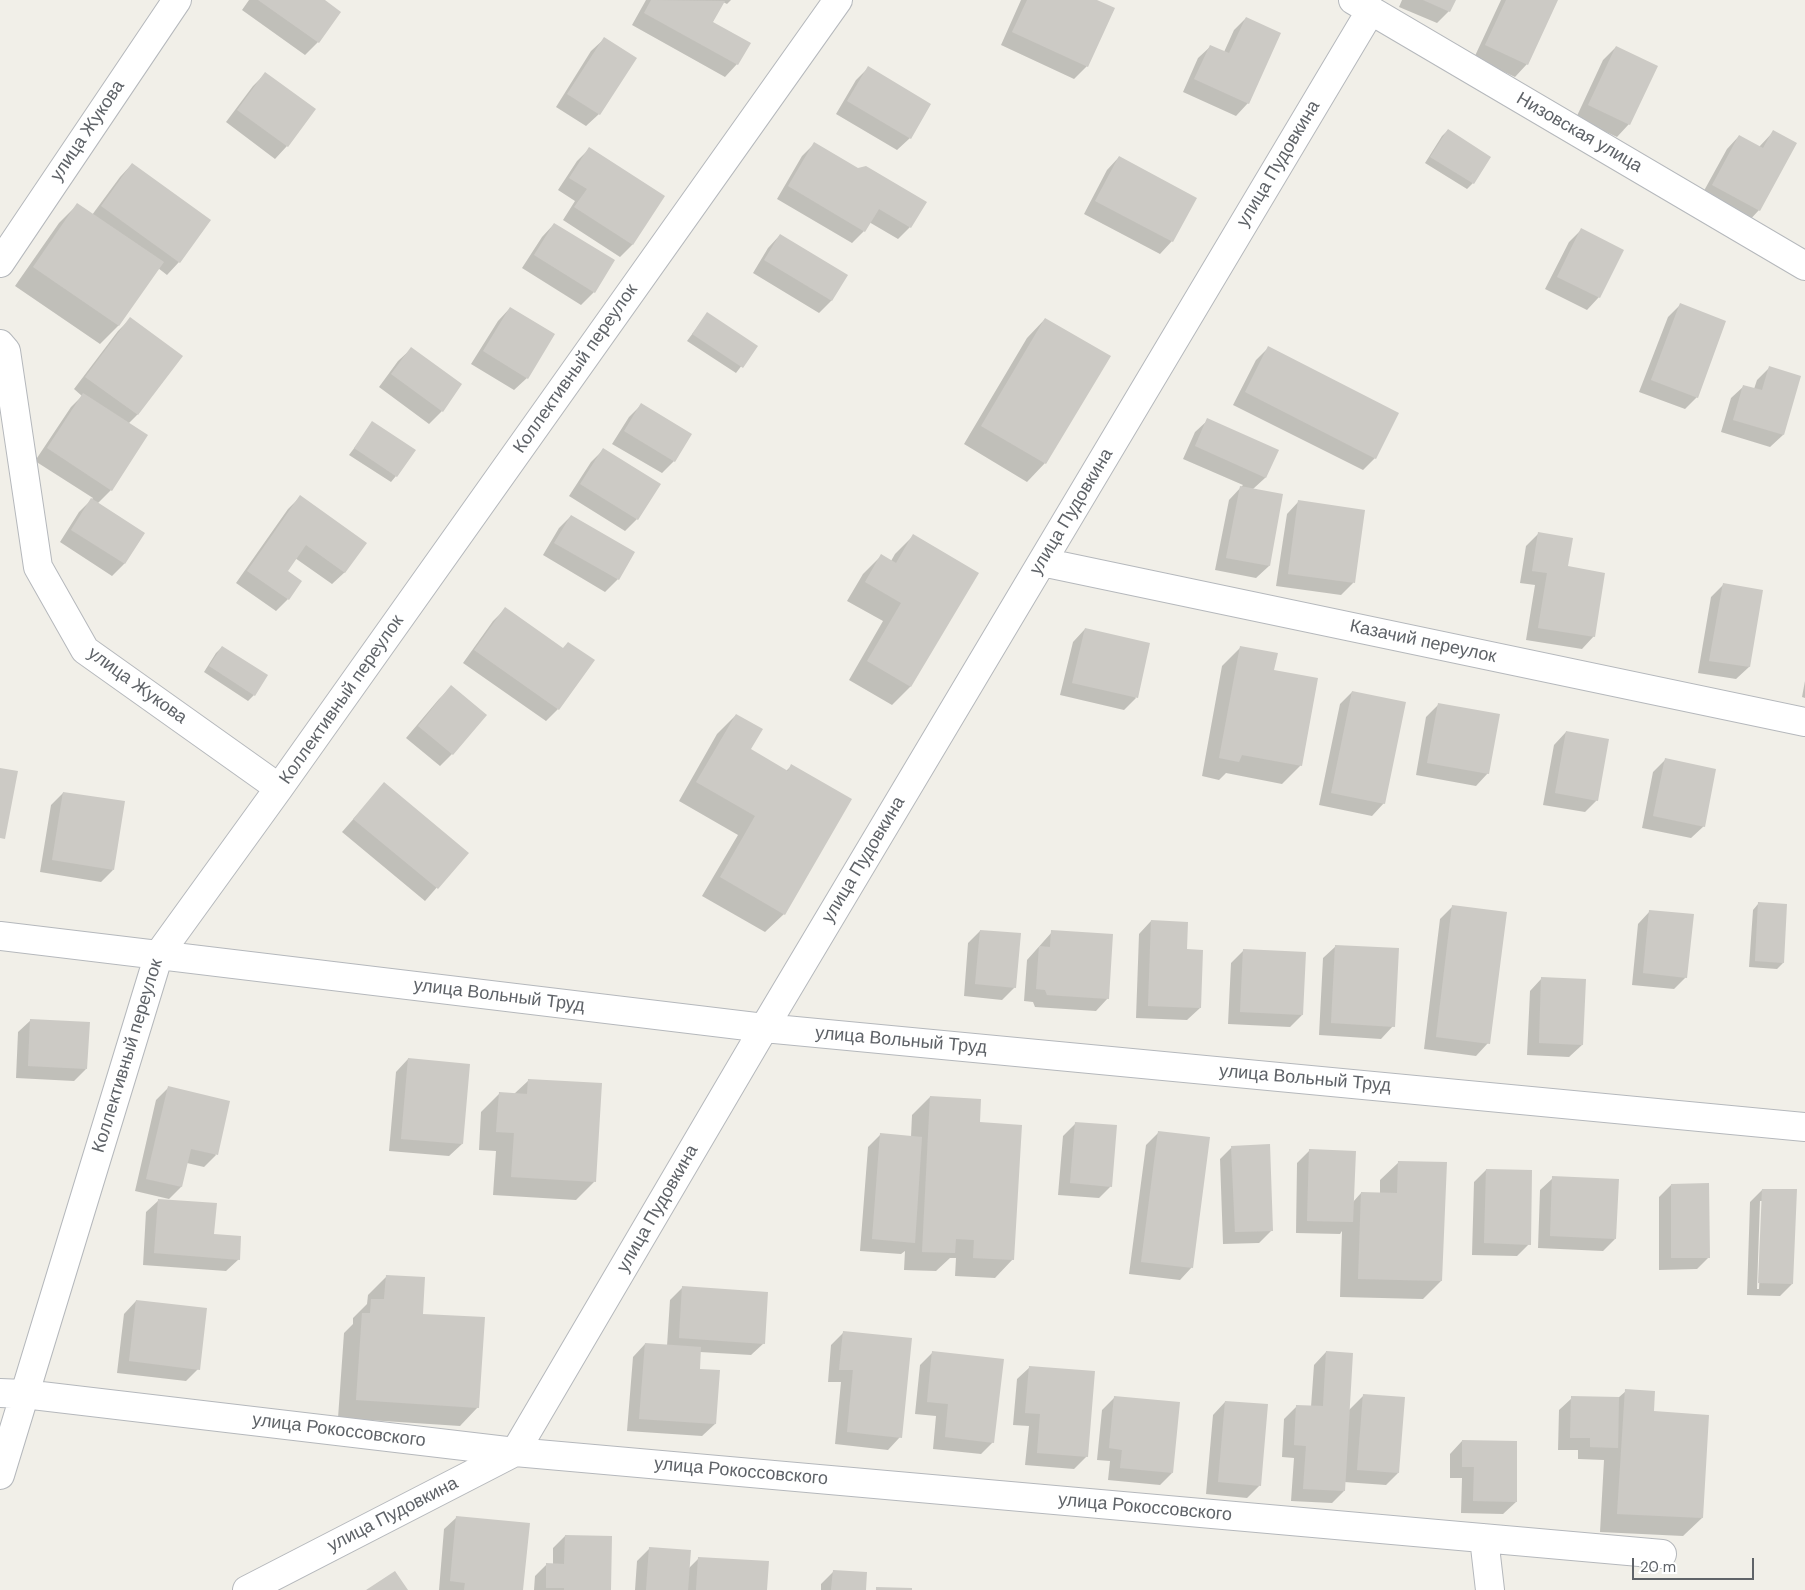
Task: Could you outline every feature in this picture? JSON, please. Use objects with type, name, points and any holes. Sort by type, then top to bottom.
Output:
[{"type":"street","name":"улица Жукова","points":[[0,263],[176,0]]},
{"type":"street","name":"Коллективный переулок","points":[[0,1474],[12,1394],[159,954],[279,788],[838,0]]},
{"type":"street","name":"Низовская улица","points":[[1362,5],[1805,266]]},
{"type":"street","name":"улица Пудовкина","points":[[247,1590],[515,1452],[764,1028],[1042,562],[1362,5]]},
{"type":"street","name":"улица Жукова","points":[[0,344],[6,351],[38,567],[85,650],[279,788]]},
{"type":"street","name":"Казачий переулок","points":[[1042,562],[1805,722]]},
{"type":"street","name":"улица Вольный Труд","points":[[0,936],[764,1028],[1805,1127]]},
{"type":"street","name":"улица Рокоссовского","points":[[12,1394],[515,1452],[1662,1554]]},
{"type":"street","points":[[1484,1538],[1490,1590]]},
{"type":"building","points":[[258,0],[325,0],[341,12],[319,43]]},
{"type":"building","points":[[651,0],[725,1],[713,22],[751,43],[738,65],[644,13]]},
{"type":"building","points":[[1027,0],[1097,0],[1115,8],[1088,67],[1012,32]]},
{"type":"building","points":[[1423,0],[1456,0],[1450,12]]},
{"type":"building","points":[[1506,0],[1558,0],[1528,65],[1485,45]]},
{"type":"building","points":[[1246,17],[1281,33],[1249,104],[1194,79],[1210,45],[1229,53]]},
{"type":"building","points":[[604,37],[637,58],[600,115],[567,94]]},
{"type":"building","points":[[1616,46],[1658,66],[1630,125],[1588,105]]},
{"type":"building","points":[[868,66],[931,104],[911,139],[847,101]]},
{"type":"building","points":[[265,72],[316,109],[288,147],[237,110]]},
{"type":"building","points":[[1448,129],[1491,157],[1474,184],[1430,157]]},
{"type":"building","points":[[1773,130],[1797,143],[1760,211],[1712,185],[1739,135],[1763,148]]},
{"type":"building","points":[[814,142],[858,168],[866,166],[927,202],[911,228],[879,209],[865,232],[788,186]]},
{"type":"building","points":[[589,147],[665,196],[633,245],[574,207],[587,189],[569,178]]},
{"type":"building","points":[[1119,156],[1197,198],[1173,242],[1095,201]]},
{"type":"building","points":[[132,163],[211,220],[180,263],[101,206]]},
{"type":"building","points":[[77,203],[164,262],[119,326],[33,267]]},
{"type":"building","points":[[554,223],[615,260],[595,293],[534,255]]},
{"type":"building","points":[[1581,228],[1624,250],[1600,298],[1557,277]]},
{"type":"building","points":[[780,234],[848,275],[832,301],[764,260]]},
{"type":"building","points":[[1680,303],[1726,321],[1698,398],[1651,380]]},
{"type":"building","points":[[510,307],[555,334],[528,379],[483,351]]},
{"type":"building","points":[[707,312],[758,346],[743,368],[692,334]]},
{"type":"building","points":[[130,317],[183,356],[138,415],[85,377]]},
{"type":"building","points":[[1045,318],[1111,356],[1046,464],[981,426]]},
{"type":"building","points":[[1268,346],[1399,413],[1376,459],[1245,392]]},
{"type":"building","points":[[411,347],[462,384],[443,412],[391,374]]},
{"type":"building","points":[[1769,366],[1801,376],[1784,435],[1733,420],[1743,385],[1762,390]]},
{"type":"building","points":[[83,393],[148,435],[112,491],[47,448]]},
{"type":"building","points":[[641,403],[692,434],[675,462],[624,431]]},
{"type":"building","points":[[1207,418],[1279,450],[1266,478],[1195,446]]},
{"type":"building","points":[[372,421],[416,450],[397,477],[354,448]]},
{"type":"building","points":[[603,448],[661,484],[638,520],[580,484]]},
{"type":"building","points":[[1240,486],[1283,494],[1270,566],[1226,558]]},
{"type":"building","points":[[300,495],[367,543],[345,573],[306,545],[288,571],[302,581],[289,600],[247,571]]},
{"type":"building","points":[[91,498],[145,533],[125,564],[71,530]]},
{"type":"building","points":[[1298,500],[1365,510],[1355,583],[1288,574]]},
{"type":"building","points":[[571,515],[635,552],[619,580],[554,543]]},
{"type":"building","points":[[1538,532],[1573,538],[1568,566],[1605,573],[1595,637],[1538,628],[1547,573],[1532,571]]},
{"type":"building","points":[[913,534],[979,573],[911,687],[867,661],[901,603],[865,582],[881,554],[896,563]]},
{"type":"building","points":[[1723,583],[1763,590],[1750,667],[1709,661]]},
{"type":"building","points":[[505,607],[563,648],[568,642],[595,660],[559,710],[474,650]]},
{"type":"building","points":[[1085,628],[1150,643],[1138,698],[1072,683]]},
{"type":"building","points":[[222,646],[268,675],[255,696],[209,666]]},
{"type":"building","points":[[1240,646],[1278,653],[1274,670],[1318,678],[1302,766],[1242,755],[1239,762],[1219,758]]},
{"type":"building","points":[[451,685],[487,715],[453,755],[418,726]]},
{"type":"building","points":[[1352,691],[1406,702],[1385,804],[1331,793]]},
{"type":"building","points":[[1438,703],[1500,714],[1489,774],[1427,763]]},
{"type":"building","points":[[736,714],[763,729],[751,749],[788,771],[791,764],[852,799],[785,915],[720,877],[755,816],[696,782]]},
{"type":"building","points":[[1566,731],[1609,739],[1598,801],[1555,793]]},
{"type":"building","points":[[1665,758],[1716,769],[1705,827],[1653,816]]},
{"type":"building","points":[[0,768],[18,771],[5,839],[0,838]]},
{"type":"building","points":[[384,782],[469,853],[438,889],[353,819]]},
{"type":"building","points":[[63,792],[125,801],[114,870],[52,860]]},
{"type":"building","points":[[1758,902],[1787,904],[1784,963],[1755,961]]},
{"type":"building","points":[[1452,905],[1507,912],[1490,1044],[1436,1037]]},
{"type":"building","points":[[1649,910],[1694,914],[1687,978],[1643,973]]},
{"type":"building","points":[[1151,920],[1188,922],[1187,949],[1203,950],[1201,1008],[1148,1006]]},
{"type":"building","points":[[980,930],[1021,933],[1016,988],[975,984]]},
{"type":"building","points":[[1051,930],[1113,934],[1109,999],[1047,995],[1045,990],[1036,989],[1039,946],[1050,947]]},
{"type":"building","points":[[1335,945],[1399,948],[1395,1027],[1331,1023]]},
{"type":"building","points":[[1243,949],[1306,952],[1303,1015],[1240,1012]]},
{"type":"building","points":[[1541,977],[1586,979],[1583,1045],[1539,1043]]},
{"type":"building","points":[[30,1019],[90,1022],[87,1069],[28,1066]]},
{"type":"building","points":[[408,1058],[470,1064],[463,1144],[401,1139]]},
{"type":"building","points":[[528,1079],[602,1083],[596,1182],[511,1177],[514,1133],[496,1132],[499,1092],[527,1094]]},
{"type":"building","points":[[168,1086],[230,1101],[218,1155],[191,1149],[182,1187],[146,1179]]},
{"type":"building","points":[[930,1096],[981,1099],[980,1122],[1022,1125],[1014,1260],[973,1258],[974,1240],[956,1239],[955,1253],[922,1252]]},
{"type":"building","points":[[1075,1122],[1117,1125],[1112,1187],[1070,1183]]},
{"type":"building","points":[[1158,1131],[1210,1137],[1193,1268],[1141,1262]]},
{"type":"building","points":[[880,1133],[922,1137],[915,1243],[872,1239]]},
{"type":"building","points":[[1270,1144],[1273,1231],[1235,1232],[1231,1146]]},
{"type":"building","points":[[1309,1149],[1356,1151],[1353,1222],[1307,1221]]},
{"type":"building","points":[[1398,1161],[1447,1162],[1442,1281],[1358,1279],[1361,1192],[1397,1193]]},
{"type":"building","points":[[1486,1169],[1532,1170],[1531,1245],[1484,1243]]},
{"type":"building","points":[[1552,1176],[1619,1179],[1616,1239],[1550,1236]]},
{"type":"building","points":[[1709,1183],[1710,1258],[1671,1258],[1671,1184]]},
{"type":"building","points":[[1762,1189],[1797,1189],[1793,1284],[1758,1283]]},
{"type":"building","points":[[158,1199],[217,1203],[214,1234],[241,1236],[240,1260],[154,1253]]},
{"type":"building","points":[[386,1275],[425,1277],[423,1314],[485,1317],[479,1408],[356,1400],[362,1313],[370,1313],[371,1299],[384,1299]]},
{"type":"building","points":[[682,1286],[768,1292],[765,1344],[679,1338]]},
{"type":"building","points":[[136,1300],[207,1308],[200,1370],[129,1361]]},
{"type":"building","points":[[843,1331],[912,1338],[902,1438],[847,1432],[853,1370],[839,1370]]},
{"type":"building","points":[[645,1343],[701,1347],[700,1369],[720,1370],[716,1424],[639,1419]]},
{"type":"building","points":[[932,1351],[1004,1359],[994,1443],[945,1437],[948,1404],[927,1402]]},
{"type":"building","points":[[1326,1351],[1353,1353],[1345,1491],[1303,1489],[1306,1446],[1294,1445],[1296,1405],[1323,1406]]},
{"type":"building","points":[[1029,1366],[1095,1371],[1088,1457],[1037,1453],[1040,1414],[1025,1413]]},
{"type":"building","points":[[1625,1389],[1655,1391],[1654,1411],[1709,1415],[1703,1518],[1617,1514]]},
{"type":"building","points":[[1363,1394],[1405,1397],[1399,1473],[1357,1470]]},
{"type":"building","points":[[1114,1396],[1180,1402],[1173,1473],[1120,1468],[1122,1450],[1109,1448]]},
{"type":"building","points":[[1571,1396],[1619,1397],[1618,1448],[1590,1447],[1590,1438],[1570,1438]]},
{"type":"building","points":[[1225,1401],[1268,1404],[1261,1486],[1218,1482]]},
{"type":"building","points":[[1462,1440],[1517,1441],[1517,1502],[1473,1501],[1474,1467],[1462,1467]]},
{"type":"building","points":[[456,1516],[530,1523],[523,1590],[464,1590],[465,1583],[450,1581]]},
{"type":"building","points":[[565,1535],[612,1536],[611,1590],[546,1588],[546,1563],[564,1564]]},
{"type":"building","points":[[649,1547],[691,1550],[688,1590],[646,1590]]},
{"type":"building","points":[[698,1557],[769,1561],[767,1590],[696,1590]]},
{"type":"building","points":[[833,1570],[867,1572],[866,1590],[831,1590]]},
{"type":"building","points":[[395,1571],[408,1590],[366,1590]]},
{"type":"building","points":[[876,1587],[912,1588],[912,1590],[876,1590]]}]
